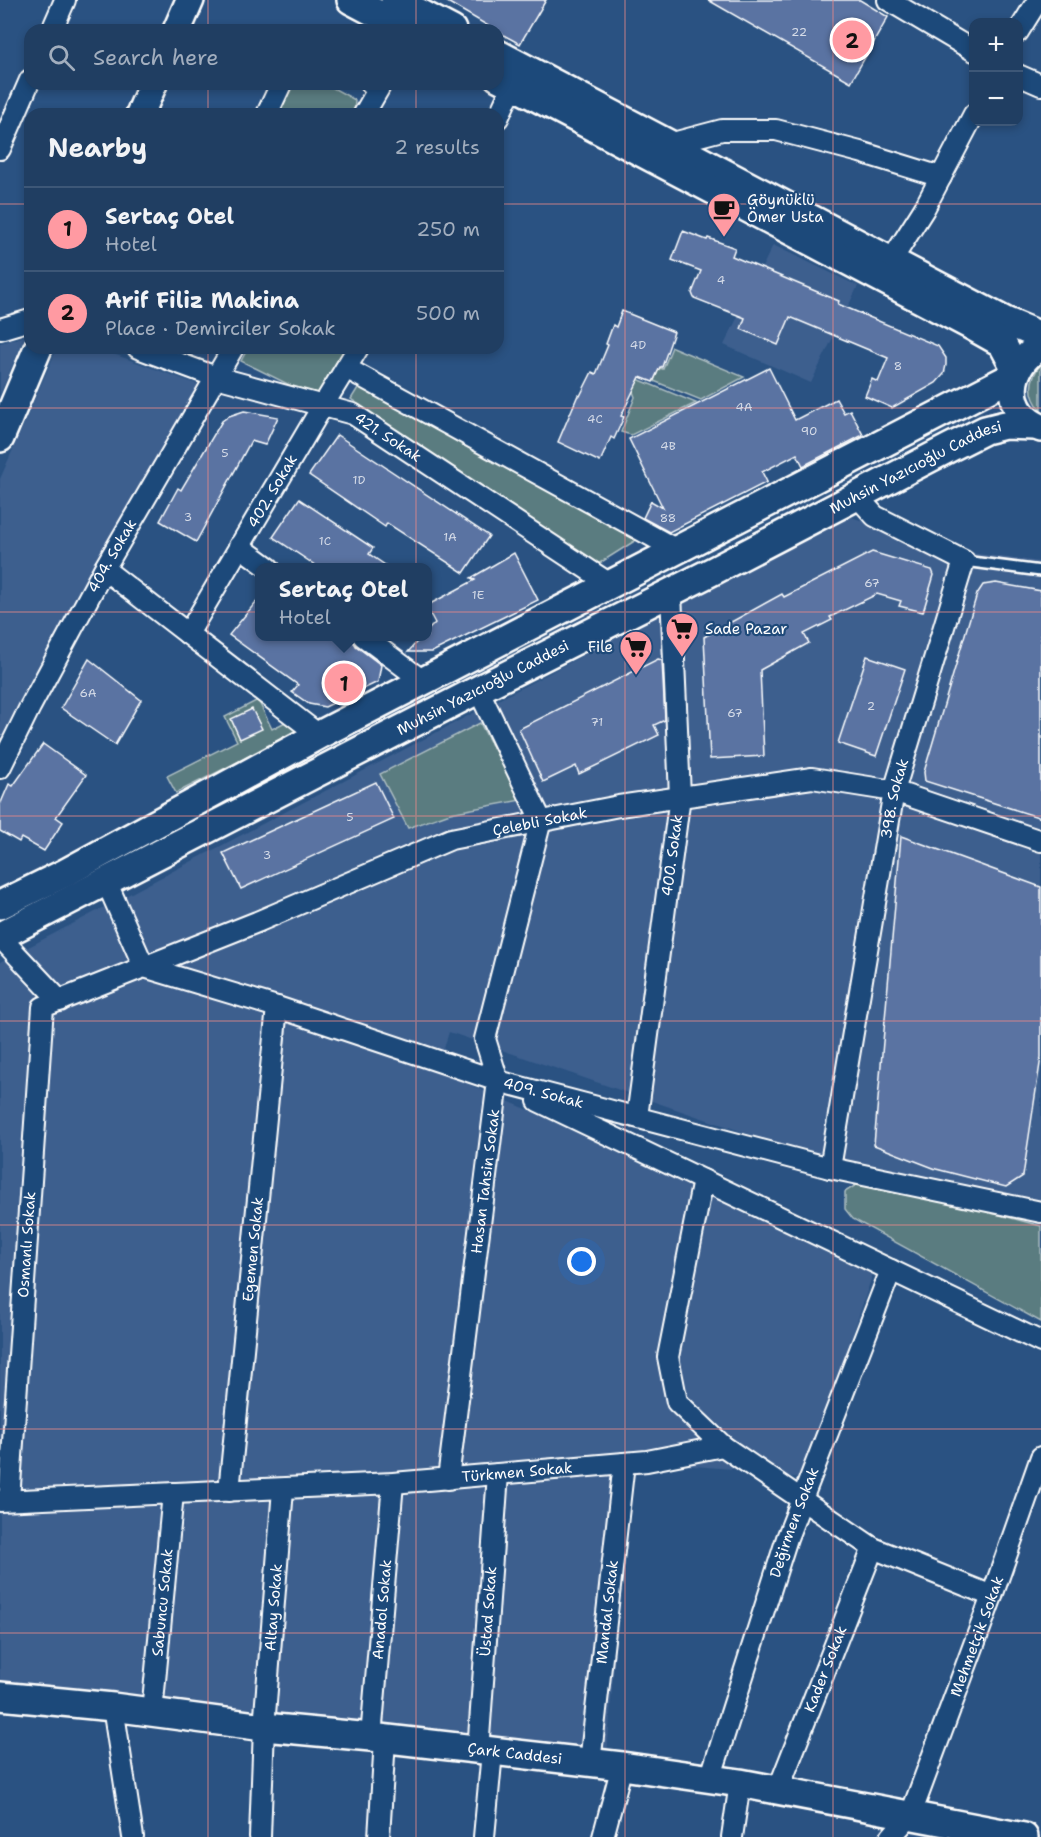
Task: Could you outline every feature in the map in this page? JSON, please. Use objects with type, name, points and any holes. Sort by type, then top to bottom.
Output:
[{"type":"main road","points":[[176,24],[181,0]]},
{"type":"main road","points":[[178,24],[190,0]]},
{"type":"main road","points":[[351,0],[397,24]]},
{"type":"main road","points":[[395,0],[441,24]]},
{"type":"main road","points":[[504,57],[1005,321],[1041,336]]},
{"type":"main road","points":[[505,81],[1002,343],[1016,373]]},
{"type":"main road","points":[[143,108],[150,90]]},
{"type":"main road","points":[[970,325],[996,343],[1002,356],[1001,372],[997,380],[982,393]]},
{"type":"main road","points":[[1038,427],[1023,416],[1016,404],[1013,390],[1021,362],[1041,346]]},
{"type":"main road","points":[[0,438],[35,354]]},
{"type":"main road","points":[[0,905],[65,873],[319,735],[982,393],[1016,373]]},
{"type":"main road","name":"Muhsin Yazıcıoğlu Caddesi","points":[[0,936],[985,430],[1005,425],[1038,427]]},
{"type":"main road","name":"Çark Caddesi","points":[[0,1696],[622,1766],[740,1783],[1024,1837]]},
{"type":"street","points":[[55,24],[65,0]]},
{"type":"street","points":[[888,0],[969,48]]},
{"type":"street","points":[[1023,24],[1038,0]]},
{"type":"street","points":[[1023,77],[1041,85]]},
{"type":"street","points":[[0,149],[26,90]]},
{"type":"street","points":[[270,108],[278,90]]},
{"type":"street","points":[[366,108],[373,90]]},
{"type":"street","points":[[500,108],[503,90]]},
{"type":"street","points":[[891,261],[924,209],[969,124]]},
{"type":"street","points":[[669,144],[722,130],[776,130],[860,152],[941,177]]},
{"type":"street","points":[[0,329],[24,322]]},
{"type":"street","name":"421. Sokak","points":[[160,354],[216,377],[353,414],[610,584]]},
{"type":"street","name":"404. Sokak","points":[[0,768],[104,569],[229,354]]},
{"type":"street","name":"402. Sokak","points":[[188,634],[354,354]]},
{"type":"street","points":[[346,368],[677,550]]},
{"type":"street","points":[[857,496],[875,516],[964,561]]},
{"type":"street","points":[[239,546],[263,563]]},
{"type":"street","name":"398. Sokak","points":[[830,1168],[894,791],[964,561]]},
{"type":"street","points":[[104,569],[319,735]]},
{"type":"street","name":"400. Sokak","points":[[638,1118],[680,796],[671,592]]},
{"type":"street","points":[[370,641],[423,681]]},
{"type":"street","points":[[478,690],[541,820]]},
{"type":"street","name":"Çelebli Sokak","points":[[60,1001],[257,922],[451,839],[541,820],[680,796],[812,778],[894,791],[1041,841]]},
{"type":"street","name":"Hasan Tahsin Sokak","points":[[448,1479],[498,1082],[485,1039],[541,820]]},
{"type":"street","points":[[106,881],[144,967]]},
{"type":"street","points":[[0,936],[60,1001]]},
{"type":"street","name":"409. Sokak","points":[[144,967],[277,1007],[498,1082],[830,1168],[1041,1212]]},
{"type":"street","name":"Osmanlı Sokak","points":[[4,1501],[43,1007],[60,1001]]},
{"type":"street","name":"Egemen Sokak","points":[[229,1491],[277,1007]]},
{"type":"street","points":[[498,1082],[1041,1342]]},
{"type":"street","points":[[704,1180],[668,1357],[677,1402],[723,1446],[873,1548],[992,1596]]},
{"type":"street","name":"Değirmen Sokak","points":[[710,1779],[787,1539],[891,1270]]},
{"type":"street","name":"Türkmen Sokak","points":[[4,1501],[283,1489],[448,1479],[647,1461],[723,1446]]},
{"type":"street","name":"Mehmetçik Sokak","points":[[911,1814],[1041,1457]]},
{"type":"street","name":"Mandal Sokak","points":[[590,1763],[624,1463]]},
{"type":"street","name":"Üstad Sokak","points":[[484,1837],[485,1751],[498,1474]]},
{"type":"street","name":"Anadol Sokak","points":[[379,1837],[378,1738],[393,1483]]},
{"type":"street","name":"Altay Sokak","points":[[260,1837],[264,1727],[283,1489]]},
{"type":"street","name":"Sabuncu Sokak","points":[[152,1712],[173,1493]]},
{"type":"street","name":"Kader Sokak","points":[[778,1790],[873,1548]]},
{"type":"street","points":[[113,1707],[133,1837]]},
{"type":"street","points":[[603,1837],[622,1766]]},
{"type":"street","points":[[732,1837],[740,1783]]},
{"type":"street","points":[[891,1837],[911,1814]]},
{"type":"lane","points":[[964,561],[1041,571]]},
{"type":"shaded area","points":[[773,245],[858,286],[811,383],[724,345]]},
{"type":"shaded area","points":[[24,336],[0,394],[0,343]]},
{"type":"shaded area","points":[[54,354],[114,354],[205,387],[0,744],[0,479]]},
{"type":"shaded area","points":[[848,516],[956,551],[1041,562],[1041,1207],[834,1163],[449,1032],[437,1071],[878,1258],[805,1479],[758,1471],[629,1461],[607,1756],[0,1686],[0,962]]},
{"type":"green space","points":[[285,90],[337,90],[355,100],[354,108],[277,108]]},
{"type":"green space","points":[[672,347],[744,377],[701,400],[654,381],[659,368],[663,369]]},
{"type":"green space","points":[[245,354],[347,354],[318,399],[241,361]]},
{"type":"green space","points":[[1041,364],[1041,410],[1032,393],[1032,381]]},
{"type":"green space","points":[[635,378],[696,403],[631,435],[621,432],[635,397],[632,389]]},
{"type":"green space","points":[[361,383],[641,537],[595,566],[351,399]]},
{"type":"green space","points":[[258,700],[272,729],[291,719],[297,726],[295,733],[176,793],[167,776],[237,741],[225,717]]},
{"type":"green space","points":[[480,723],[521,800],[450,813],[408,828],[380,774]]},
{"type":"green space","points":[[856,1185],[922,1194],[1041,1226],[1041,1322],[853,1219],[845,1209],[845,1192]]},
{"type":"building","points":[[444,0],[546,0],[520,44],[504,35],[504,24],[485,24]]},
{"type":"building","points":[[708,0],[860,0],[888,17],[851,82]]},
{"type":"building","points":[[683,231],[735,248],[732,256],[938,346],[946,358],[944,374],[936,383],[892,408],[865,396],[872,379],[878,382],[888,358],[790,317],[778,345],[741,329],[745,318],[694,298],[692,293],[701,271],[672,260]]},
{"type":"building","points":[[622,311],[674,332],[662,367],[653,382],[640,377],[621,416],[624,417],[614,439],[611,437],[600,462],[558,442],[578,395],[580,396],[592,372],[596,374],[608,345],[606,344],[613,325],[616,327]]},
{"type":"building","points":[[769,368],[795,420],[836,399],[844,413],[850,410],[863,435],[803,466],[797,454],[762,472],[767,482],[669,532],[643,518],[651,501],[663,508],[629,439]]},
{"type":"building","points":[[244,411],[278,417],[265,445],[251,441],[196,542],[160,521],[178,488],[181,490],[222,421]]},
{"type":"building","points":[[337,435],[489,536],[464,573],[387,523],[385,527],[309,475]]},
{"type":"building","points":[[299,499],[373,548],[369,554],[382,563],[312,563],[273,537]]},
{"type":"building","points":[[872,552],[932,570],[934,575],[923,612],[899,606],[901,601],[877,594],[830,617],[832,620],[804,634],[809,643],[760,670],[764,756],[710,759],[704,637],[782,594],[784,597]]},
{"type":"building","points":[[514,553],[538,600],[432,652],[408,652],[418,641],[432,641],[432,626],[435,623],[432,617],[432,603],[475,580],[471,578]]},
{"type":"building","points":[[996,583],[1041,591],[1041,818],[925,781],[924,772],[977,594],[983,585]]},
{"type":"building","points":[[255,603],[255,641],[354,641],[356,646],[381,665],[378,682],[325,707],[309,704],[292,692],[298,685],[229,635]]},
{"type":"building","points":[[867,656],[905,669],[876,756],[838,743]]},
{"type":"building","points":[[89,659],[141,700],[115,745],[61,708]]},
{"type":"building","points":[[658,659],[662,660],[665,720],[654,725],[659,735],[579,774],[576,766],[543,782],[519,729]]},
{"type":"building","points":[[252,709],[262,729],[240,739],[231,719]]},
{"type":"building","points":[[43,744],[86,775],[56,817],[63,822],[44,851],[21,838],[19,842],[0,831],[0,805],[9,784],[13,786]]},
{"type":"building","points":[[376,782],[394,819],[241,889],[223,853]]},
{"type":"building","points":[[901,836],[1041,887],[1041,1057],[1023,1176],[1006,1187],[936,1169],[874,1145]]},
{"type":"place","name":"Arif Filiz Makina","points":[[852,40]]},
{"type":"place","name":"Göynüklü Ömer Usta","points":[[724,238]]},
{"type":"place","name":"Sade Pazar","points":[[682,658]]},
{"type":"place","name":"File","points":[[636,676]]},
{"type":"place","name":"Sertaç Otel","points":[[344,683]]}]
